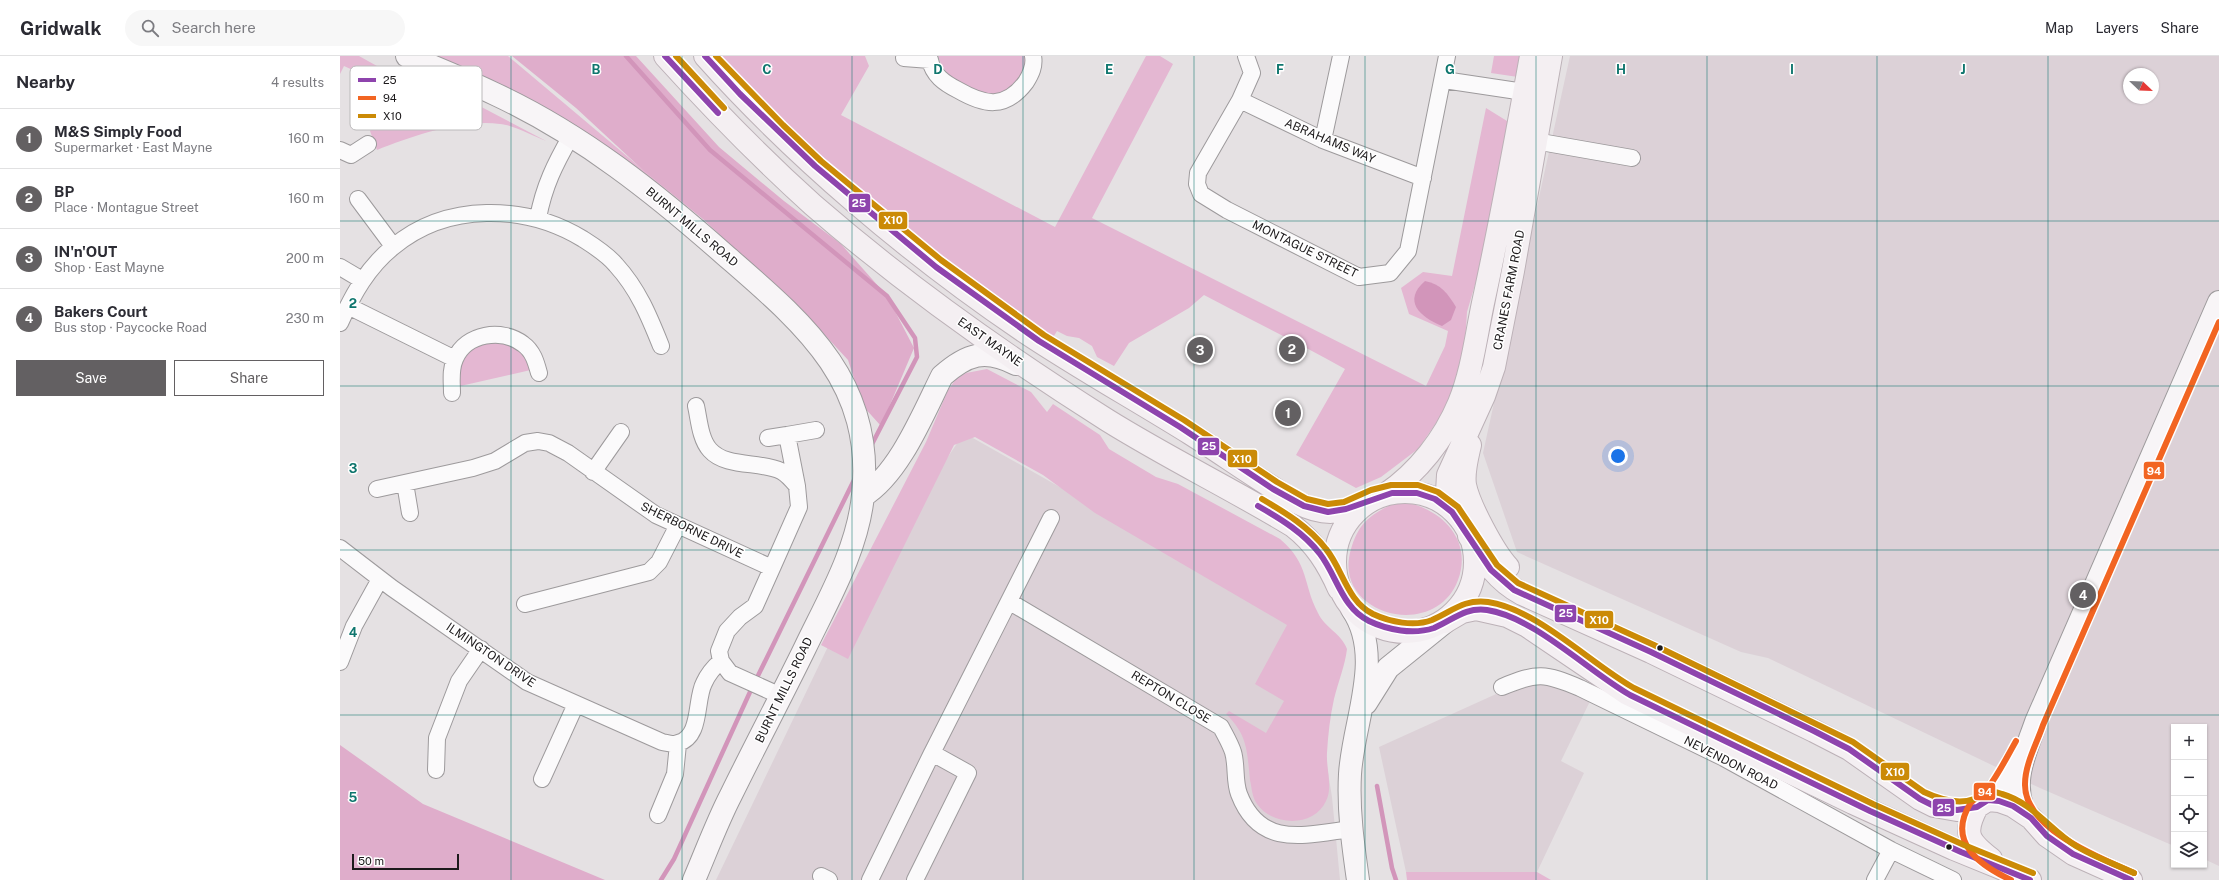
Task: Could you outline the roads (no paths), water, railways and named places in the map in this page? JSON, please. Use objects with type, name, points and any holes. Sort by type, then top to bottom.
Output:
[{"type":"main road","name":"EAST MAYNE","points":[[665,56],[742,138],[824,214],[917,290],[1045,380],[1155,448],[1293,526],[1307,538],[1322,557],[1339,589]]},
{"type":"main road","points":[[705,56],[805,157],[872,215],[937,268],[1022,329],[1298,503],[1314,510],[1329,513],[1345,511],[1386,494],[1410,492],[1434,498],[1457,515],[1486,564],[1506,585],[1522,594],[1651,652],[1849,749],[1920,799],[1934,806],[1956,810],[1999,801],[2013,806],[2024,812],[2047,836],[2073,854],[2131,880]]},
{"type":"main road","name":"CRANES FARM ROAD","points":[[1386,494],[1409,476],[1427,456],[1452,417],[1464,391],[1498,236],[1531,56]]},
{"type":"main road","name":"CRANES FARM ROAD","points":[[1457,515],[1451,507],[1447,492],[1448,475],[1484,396],[1494,367],[1505,314],[1551,56]]},
{"type":"main road","points":[[1484,396],[1465,467],[1467,493],[1493,546],[1505,564],[1529,588],[1565,613]]},
{"type":"main road","points":[[1366,502],[1354,512],[1346,522],[1336,547],[1335,576],[1339,589],[1352,609],[1366,620],[1379,625],[1406,631],[1433,628],[1462,612],[1476,609],[1507,616],[1527,626],[1626,693],[1846,800],[1954,849],[1999,866],[2030,880]]},
{"type":"main road","points":[[1445,622],[1461,608],[1469,591],[1474,571],[1475,554],[1469,536]]},
{"type":"main road","points":[[1982,804],[1969,823],[1971,840],[1976,847],[1999,866]]},
{"type":"street","name":"BURNT MILLS ROAD","points":[[407,56],[430,66]]},
{"type":"street","points":[[904,58],[931,58],[932,68],[943,82],[982,102],[993,103],[1012,97],[1025,83],[1032,72],[1033,56]]},
{"type":"street","name":"MONTAGUE STREET","points":[[1246,56],[1252,73],[1240,100],[1198,173],[1197,184],[1202,194],[1227,210],[1359,277],[1390,273],[1408,251],[1444,80],[1447,56]]},
{"type":"street","points":[[1323,140],[1341,56]]},
{"type":"street","points":[[1444,80],[1524,92]]},
{"type":"street","name":"BURNT MILLS ROAD","points":[[482,88],[498,95],[571,136],[608,160],[682,217],[787,309],[815,339],[829,359],[851,403],[860,432],[864,463],[863,496],[855,534],[844,565],[730,798],[694,880]]},
{"type":"street","name":"ABRAHAMS WAY","points":[[1240,100],[1323,140],[1423,178]]},
{"type":"street","points":[[538,218],[543,192],[550,172],[571,136]]},
{"type":"street","points":[[1535,141],[1632,158]]},
{"type":"street","points":[[340,150],[351,155],[368,144]]},
{"type":"street","points":[[358,199],[393,246]]},
{"type":"street","points":[[340,323],[362,280],[376,262],[393,246],[409,235],[446,219],[470,214],[500,212],[538,218],[574,234],[596,247],[615,263],[633,286],[646,308],[661,346]]},
{"type":"street","points":[[340,267],[362,280]]},
{"type":"street","points":[[2024,812],[2018,799],[2017,785],[2021,765],[2036,722],[2219,302]]},
{"type":"street","points":[[348,306],[455,359]]},
{"type":"street","points":[[452,393],[451,374],[455,359],[466,345],[480,337],[495,334],[511,337],[524,344],[534,356],[539,373]]},
{"type":"street","points":[[863,496],[875,489],[889,475],[942,376],[955,364],[967,357],[981,354],[994,356],[1010,361],[1045,380]]},
{"type":"street","points":[[696,406],[704,441],[710,450],[732,460],[782,472],[797,486]]},
{"type":"street","points":[[768,438],[816,430]]},
{"type":"street","points":[[593,472],[621,432]]},
{"type":"street","points":[[781,696],[730,673],[722,662],[719,651],[727,631],[736,620],[755,606],[799,506],[797,486],[787,435]]},
{"type":"street","name":"SHERBORNE DRIVE","points":[[377,489],[480,466],[495,461],[525,443],[538,441],[559,448],[656,516],[772,568]]},
{"type":"street","points":[[405,483],[410,513]]},
{"type":"street","points":[[870,880],[932,753],[1010,602],[1051,518]]},
{"type":"street","points":[[525,604],[649,572],[659,562],[678,525]]},
{"type":"street","name":"ILMINGTON DRIVE","points":[[340,548],[380,579],[527,682],[650,738],[662,742],[678,744]]},
{"type":"street","points":[[340,662],[354,626],[380,579]]},
{"type":"street","name":"REPTON CLOSE","points":[[1010,602],[1221,727],[1233,752],[1238,794],[1252,817],[1268,831],[1299,836],[1351,829]]},
{"type":"street","points":[[1352,609],[1363,626],[1366,647],[1364,690],[1350,773],[1351,829],[1358,880]]},
{"type":"street","points":[[1358,729],[1371,694],[1388,668],[1445,622]]},
{"type":"street","points":[[436,770],[437,738],[459,681],[481,650]]},
{"type":"street","points":[[658,815],[675,774],[678,758],[678,744],[686,739],[692,730],[698,717],[699,699],[704,684],[714,667],[722,662]]},
{"type":"street","name":"NEVENDON ROAD","points":[[1502,687],[1535,675],[1561,680],[1580,688],[1724,758],[1891,850],[1953,880]]},
{"type":"street","points":[[542,779],[576,704]]},
{"type":"street","points":[[1982,804],[2004,779],[2036,722]]},
{"type":"street","points":[[915,880],[968,773],[932,753]]},
{"type":"street","points":[[1875,880],[1891,850]]},
{"type":"waterway","points":[[626,56],[710,150],[887,296],[915,338],[917,357],[870,448]]},
{"type":"waterway","points":[[661,880],[674,859],[750,692],[855,478]]},
{"type":"waterway","points":[[1377,786],[1392,868],[1396,880]]},
{"type":"place","name":"BP","points":[[1292,349]]},
{"type":"place","name":"IN'n'OUT","points":[[1200,350]]},
{"type":"place","name":"M&S Simply Food","points":[[1288,413]]},
{"type":"place","name":"Bakers Court","points":[[2083,595]]}]
